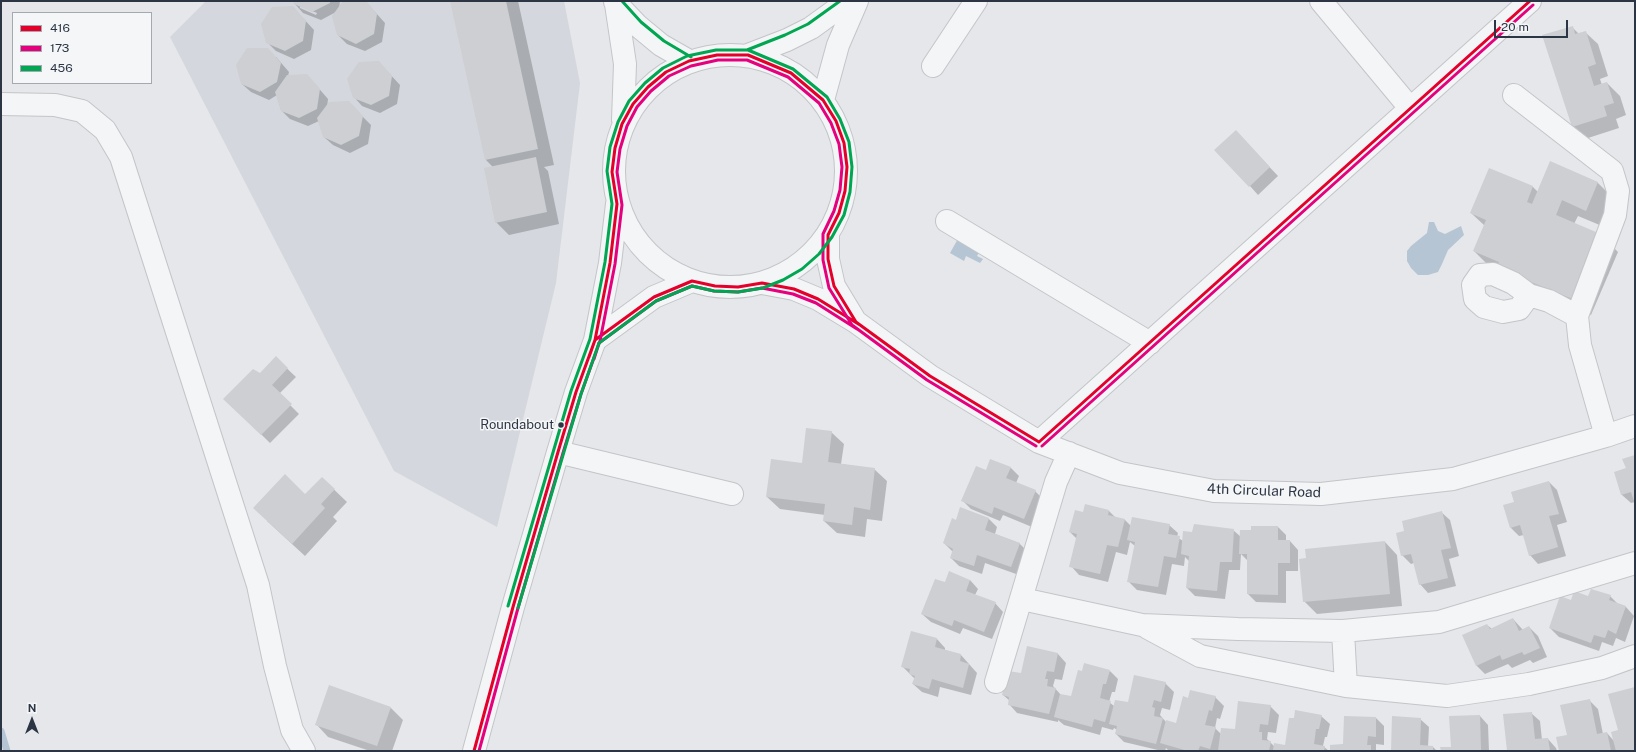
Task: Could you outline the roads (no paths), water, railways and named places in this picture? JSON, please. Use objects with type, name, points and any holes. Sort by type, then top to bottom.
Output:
[{"type":"street","points":[[748,55],[788,40],[811,28],[848,1]]},
{"type":"street","points":[[823,100],[838,45],[857,1]]},
{"type":"street","points":[[933,66],[976,1]]},
{"type":"street","points":[[1321,1],[1410,108]]},
{"type":"street","points":[[1039,442],[1530,1]]},
{"type":"street","points":[[616,2],[638,26],[661,45],[689,61]]},
{"type":"street","points":[[616,2],[625,64],[622,124]]},
{"type":"street","points":[[481,750],[513,607],[576,392],[595,340],[610,263],[617,204],[612,172],[615,148],[622,124],[633,104],[648,87],[666,72],[689,61],[717,54],[748,55],[791,73],[823,100],[836,120],[844,143],[847,166],[845,191],[839,213],[828,235],[815,251],[799,265],[762,283],[738,287],[715,286],[692,281],[671,271],[652,257],[636,240],[617,204]]},
{"type":"street","points":[[1514,95],[1612,171],[1618,191],[1615,215],[1577,316],[1580,345],[1606,436]]},
{"type":"street","points":[[1,104],[55,105],[82,111],[105,130],[121,157],[258,585],[275,666],[292,730],[304,751]]},
{"type":"street","points":[[947,221],[1150,342]]},
{"type":"street","points":[[828,235],[828,259],[834,286],[856,322]]},
{"type":"street","points":[[595,340],[654,297],[692,281]]},
{"type":"street","name":"4th Circular Road","points":[[762,283],[794,289],[818,299],[856,322],[930,376],[1039,442],[1120,473],[1214,491],[1321,494],[1453,479],[1606,436],[1635,426]]},
{"type":"street","points":[[1529,295],[1549,301],[1577,316]]},
{"type":"street","points":[[558,452],[732,494]]},
{"type":"street","points":[[996,682],[1056,482],[1069,453]]},
{"type":"street","points":[[1022,599],[1142,625],[1343,631],[1439,622],[1635,563]]},
{"type":"street","points":[[1142,625],[1200,656],[1346,686],[1447,696],[1529,684],[1602,668],[1635,656]]},
{"type":"street","points":[[1343,631],[1346,686]]},
{"type":"water","points":[[1429,222],[1434,222],[1438,231],[1445,234],[1461,226],[1464,235],[1448,250],[1438,272],[1428,275],[1418,275],[1407,261],[1407,251],[1427,233]]},
{"type":"water","points":[[959,237],[981,249],[977,256],[983,259],[980,263],[966,256],[964,261],[950,253]]},
{"type":"waterway","points":[[1,731],[7,751]]},
{"type":"place","name":"Roundabout","points":[[561,425]]}]
